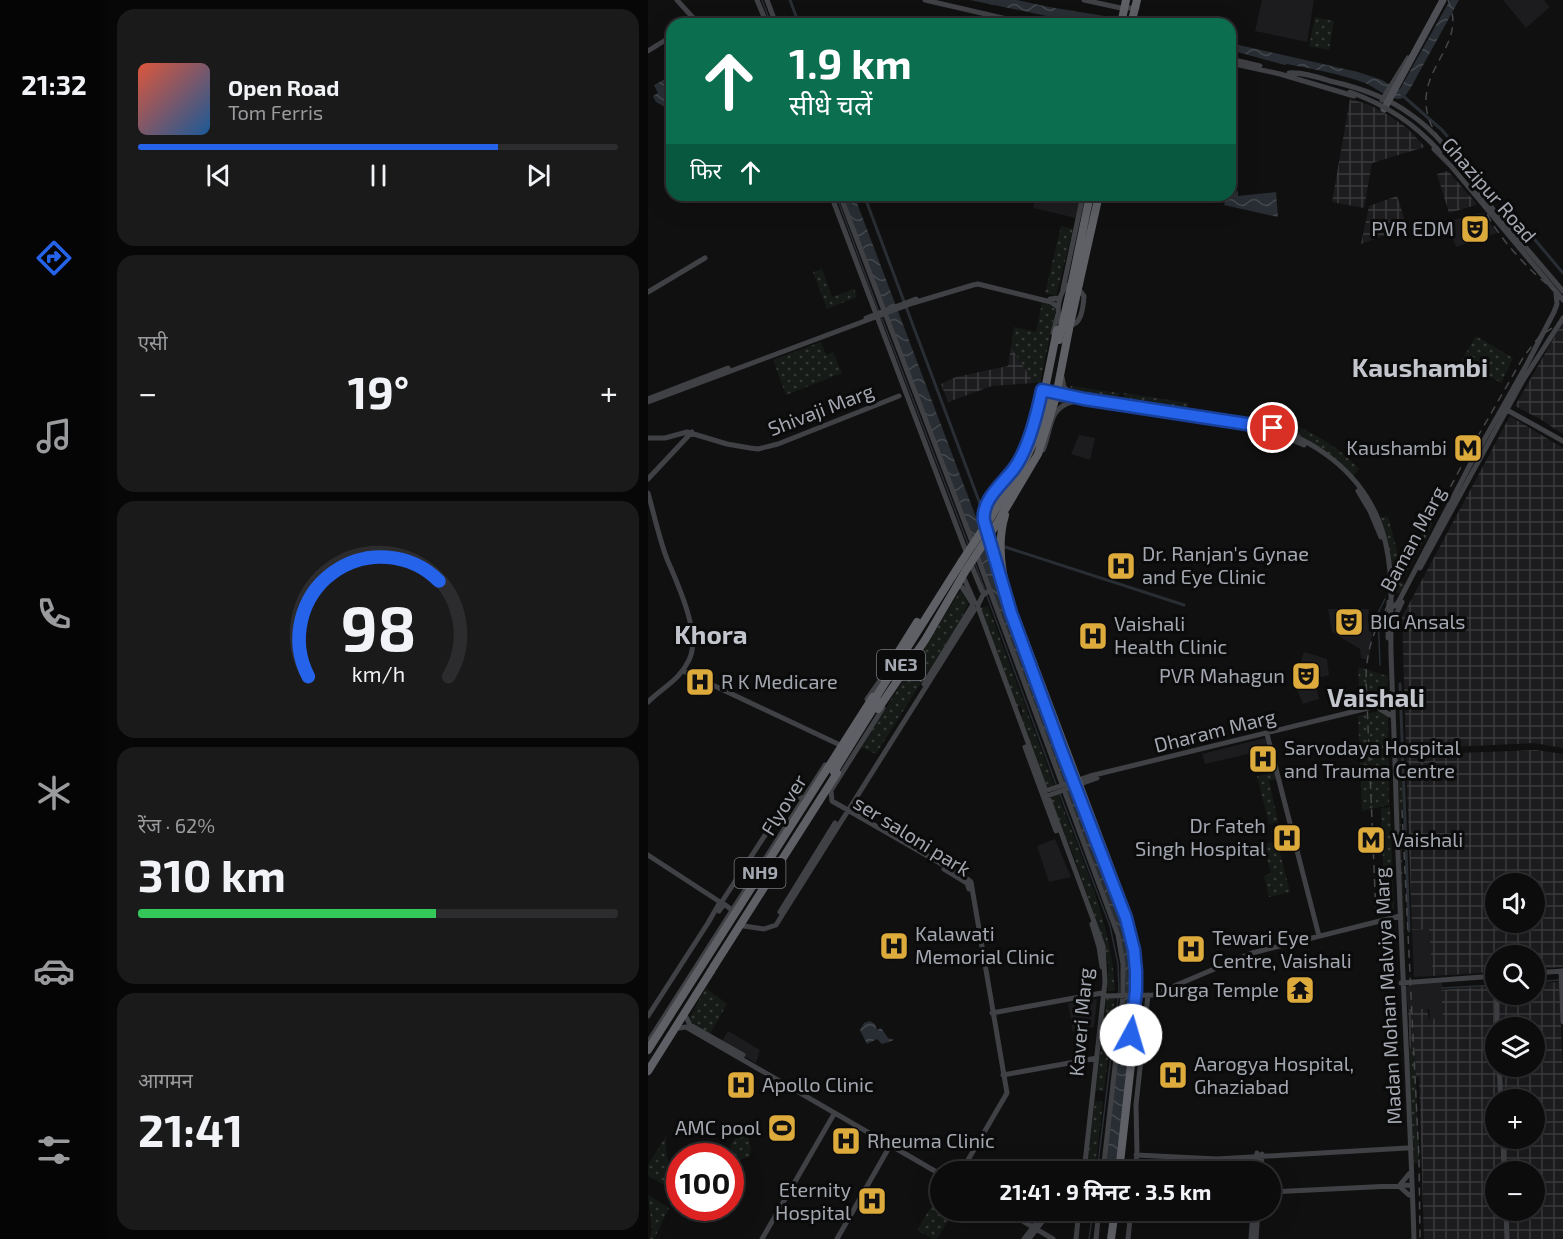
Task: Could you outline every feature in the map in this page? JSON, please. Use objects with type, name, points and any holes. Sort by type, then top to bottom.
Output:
[{"type":"highway","points":[[989,516],[1000,493],[1023,458],[1033,436],[1043,401],[1083,201]]},
{"type":"highway","name":"NE3","points":[[878,699],[954,586],[989,516],[1026,461],[1040,428],[1091,201]]},
{"type":"highway","points":[[1097,201],[1052,413],[1044,440],[1005,515],[1001,552],[1006,591],[1129,917],[1136,949],[1139,992],[1118,1161]]},
{"type":"highway","points":[[1023,458],[1002,481],[989,516],[996,561],[1011,613],[1126,918],[1134,950],[1136,990],[1118,1161]]},
{"type":"highway","points":[[989,516],[1012,498]]},
{"type":"highway","points":[[913,631],[963,566]]},
{"type":"highway","name":"NE3","points":[[648,1056],[835,768],[883,686],[953,575],[963,566]]},
{"type":"highway","points":[[883,686],[913,631],[953,575]]},
{"type":"highway","points":[[878,699],[901,677],[954,586]]},
{"type":"highway","name":"Flyover","points":[[648,1050],[878,699],[889,668],[913,631]]},
{"type":"highway","points":[[648,1071],[878,699],[902,671],[925,637]]},
{"type":"highway","name":"NE3","points":[[648,1064],[708,965]]},
{"type":"highway","points":[[1109,1239],[1111,1221]]},
{"type":"main road","points":[[1382,108],[1441,0]]},
{"type":"street","points":[[676,0],[693,18]]},
{"type":"street","points":[[757,0],[764,18]]},
{"type":"street","points":[[767,0],[774,18]]},
{"type":"street","points":[[925,0],[1003,18]]},
{"type":"street","points":[[1084,0],[1129,12]]},
{"type":"street","points":[[648,51],[666,40]]},
{"type":"street","points":[[1236,62],[1352,91],[1389,106],[1426,133],[1477,190]]},
{"type":"street","points":[[1291,75],[1341,83],[1387,99],[1406,110],[1442,145],[1477,190]]},
{"type":"street","name":"Ghazipur Road","points":[[1291,75],[1382,108],[1417,132],[1451,166],[1563,300]]},
{"type":"street","points":[[1352,91],[1410,122],[1451,166]]},
{"type":"street","points":[[1368,102],[1372,94]]},
{"type":"street","points":[[1401,119],[1399,113],[1406,110]]},
{"type":"street","name":"Ghazipur Road","points":[[1477,190],[1563,291]]},
{"type":"street","points":[[834,201],[881,314]]},
{"type":"street","points":[[842,201],[881,314],[1057,790],[1077,879]]},
{"type":"street","points":[[1000,493],[1047,395],[1060,298],[1083,201]]},
{"type":"street","points":[[1012,498],[1022,489],[1037,463],[1057,409],[1077,400],[1066,390],[1062,379],[1071,333],[1081,315],[1084,296],[1082,278],[1096,206]]},
{"type":"street","points":[[648,291],[705,256]]},
{"type":"street","points":[[648,400],[913,301],[978,282],[1052,300],[1060,298]]},
{"type":"street","points":[[913,301],[978,284],[1051,302],[1058,310],[1060,321],[1065,324],[1076,323]]},
{"type":"street","points":[[1063,289],[1068,285],[1077,287],[1084,296]]},
{"type":"street","name":"Baman Marg","points":[[1390,609],[1397,604],[1539,342],[1557,304],[1555,290]]},
{"type":"street","points":[[1550,318],[1561,320]]},
{"type":"street","name":"Baman Marg","points":[[1489,437],[1561,320]]},
{"type":"street","points":[[1531,367],[1543,344],[1539,342]]},
{"type":"street","name":"Madan Mohan Malviya Marg","points":[[1047,395],[1243,427],[1282,436],[1302,444],[1327,459],[1345,475],[1377,516],[1388,550],[1391,590],[1389,694],[1412,1239]]},
{"type":"street","name":"Shivaji Marg","points":[[648,438],[692,432],[727,444],[758,449],[778,444],[899,396]]},
{"type":"street","points":[[1507,409],[1563,440]]},
{"type":"street","points":[[648,479],[692,432]]},
{"type":"street","points":[[648,493],[666,557],[680,589],[691,629],[693,649],[691,658],[678,679],[659,691],[648,702]]},
{"type":"street","name":"Madan Mohan Malviya Marg","points":[[1367,503],[1384,550],[1392,622],[1391,704],[1398,915]]},
{"type":"street","name":"Baman Marg","points":[[1390,609],[1399,607],[1411,589],[1432,550],[1434,537]]},
{"type":"street","points":[[963,566],[1040,789],[1077,879]]},
{"type":"street","points":[[954,586],[962,587],[975,606],[1057,790],[1118,935],[1124,964],[1104,1161]]},
{"type":"street","points":[[1391,590],[1397,595],[1403,593]]},
{"type":"street","points":[[744,926],[764,929],[774,925],[985,591]]},
{"type":"street","points":[[846,810],[925,690],[975,606]]},
{"type":"street","points":[[1392,622],[1399,607]]},
{"type":"street","points":[[846,810],[832,801],[831,791],[838,744],[889,668]]},
{"type":"street","points":[[683,670],[838,744]]},
{"type":"street","points":[[648,1076],[682,1022],[733,908],[803,798],[835,768],[901,677]]},
{"type":"street","points":[[1389,694],[1380,707],[1390,715]]},
{"type":"street","name":"Dharam Marg","points":[[1057,790],[1157,762],[1391,704]]},
{"type":"street","points":[[1269,735],[1320,935]]},
{"type":"street","points":[[648,1042],[708,965],[744,926],[831,791]]},
{"type":"street","points":[[648,1020],[793,795],[803,798]]},
{"type":"street","name":"ser saloni park","points":[[822,803],[831,803],[846,810],[969,880],[992,1015]]},
{"type":"street","points":[[648,853],[733,908]]},
{"type":"street","name":"Kaveri Marg","points":[[1077,879],[1099,947],[1103,995],[1084,1161]]},
{"type":"street","points":[[648,1016],[724,904],[733,908]]},
{"type":"street","points":[[967,1161],[1006,1096],[992,1015],[1103,995],[1144,995],[1251,951],[1398,915]]},
{"type":"street","points":[[1545,974],[1562,975],[1563,1022]]},
{"type":"street","points":[[1401,983],[1485,977]]},
{"type":"street","name":"Madan Mohan Malviya Marg","points":[[1401,983],[1412,1239]]},
{"type":"street","points":[[1136,1161],[1136,1105],[1144,995]]},
{"type":"street","points":[[682,1022],[690,1024],[836,1113],[930,1167]]},
{"type":"street","points":[[682,1022],[686,1027],[797,1089]]},
{"type":"street","points":[[1003,1076],[1095,1060]]},
{"type":"street","points":[[764,1239],[836,1113]]},
{"type":"street","points":[[838,1239],[892,1145]]},
{"type":"street","points":[[1136,1154],[1205,1159],[1407,1147]]},
{"type":"street","points":[[1258,1161],[1259,1154]]},
{"type":"street","points":[[1259,1154],[1260,1161]]},
{"type":"street","points":[[1399,1186],[1408,1174]]},
{"type":"street","points":[[1281,1191],[1410,1185]]},
{"type":"street","points":[[1399,1186],[1409,1195]]},
{"type":"street","points":[[1024,1221],[1058,1239]]},
{"type":"street","points":[[1026,1221],[1053,1239]]},
{"type":"street","points":[[1029,1239],[1039,1221]]},
{"type":"street","points":[[1024,1239],[1041,1221]]},
{"type":"street","points":[[1075,1239],[1077,1221]]},
{"type":"street","points":[[1096,1239],[1098,1221]]},
{"type":"street","points":[[1128,1239],[1130,1221]]},
{"type":"street","points":[[1251,1239],[1252,1221]]},
{"type":"street","points":[[1256,1239],[1257,1221]]},
{"type":"street","points":[[1506,1221],[1507,1239]]},
{"type":"shaded area","points":[[1262,0],[1314,0],[1307,42],[1255,31]]},
{"type":"shaded area","points":[[1503,0],[1544,0],[1550,7],[1526,28]]},
{"type":"shaded area","points":[[1315,17],[1334,21],[1329,50],[1309,46]]},
{"type":"shaded area","points":[[1350,99],[1370,105],[1390,116],[1407,128],[1425,147],[1372,163],[1364,208],[1332,202]]},
{"type":"shaded area","points":[[1448,171],[1476,205],[1449,213],[1437,174]]},
{"type":"shaded area","points":[[1397,196],[1407,227],[1361,244],[1369,206]]},
{"type":"shaded area","points":[[1035,201],[1080,201],[1076,218],[1033,208]]},
{"type":"shaded area","points":[[1479,213],[1485,215],[1497,233],[1456,247],[1446,222]]},
{"type":"shaded area","points":[[1061,226],[1073,229],[1056,296],[1045,293]]},
{"type":"shaded area","points":[[822,269],[832,297],[854,289],[857,297],[827,309],[813,272]]},
{"type":"shaded area","points":[[1042,303],[1056,308],[1040,383],[1034,383],[1011,347],[1014,327],[1036,332]]},
{"type":"shaded area","points":[[1563,322],[1563,434],[1515,406]]},
{"type":"shaded area","points":[[1476,336],[1513,358],[1501,383],[1462,360]]},
{"type":"shaded area","points":[[821,342],[826,355],[833,352],[842,373],[786,395],[773,360]]},
{"type":"shaded area","points":[[1011,347],[1034,383],[992,386],[948,402],[941,384],[956,377],[1008,366]]},
{"type":"shaded area","points":[[1070,386],[1119,393],[1118,401],[1085,396],[1072,391]]},
{"type":"shaded area","points":[[1124,393],[1188,403],[1187,411],[1123,402]]},
{"type":"shaded area","points":[[1265,415],[1292,424],[1316,436],[1339,450],[1359,469],[1353,476],[1312,443],[1289,431],[1264,424]]},
{"type":"shaded area","points":[[1510,416],[1563,448],[1563,748],[1534,743],[1406,749],[1402,617]]},
{"type":"shaded area","points":[[1079,435],[1095,438],[1090,460],[1071,454]]},
{"type":"shaded area","points":[[1388,516],[1402,570],[1427,524],[1432,526],[1402,581],[1404,585],[1400,593],[1393,590],[1380,518]]},
{"type":"shaded area","points":[[961,590],[968,604],[960,621],[876,754],[861,747]]},
{"type":"shaded area","points":[[988,606],[1054,784],[1047,788],[1020,716],[1023,715],[1021,706],[1017,707],[980,608]]},
{"type":"shaded area","points":[[1328,609],[1369,609],[1368,622],[1372,633],[1369,660],[1361,658],[1360,649],[1332,632]]},
{"type":"shaded area","points":[[1304,652],[1327,659],[1329,675],[1314,679],[1319,699],[1303,704],[1295,685],[1295,679]]},
{"type":"shaded area","points":[[1358,667],[1388,676],[1386,699],[1378,705],[1360,707]]},
{"type":"shaded area","points":[[1379,711],[1388,716],[1389,805],[1362,811],[1358,716]]},
{"type":"shaded area","points":[[1266,738],[1269,749],[1205,764],[1202,754]]},
{"type":"shaded area","points":[[1536,750],[1563,754],[1563,967],[1545,968],[1545,945],[1485,945],[1485,973],[1433,976],[1429,929],[1412,930],[1406,755]]},
{"type":"shaded area","points":[[1397,752],[1401,752],[1404,810],[1400,811],[1405,929],[1403,929]]},
{"type":"shaded area","points":[[1275,773],[1277,779],[1269,781],[1278,822],[1269,824],[1257,776]]},
{"type":"shaded area","points":[[1058,794],[1102,915],[1113,965],[1115,991],[1108,991],[1108,964],[1104,943],[1074,857],[1050,798]]},
{"type":"shaded area","points":[[1390,807],[1394,909],[1385,912],[1381,809]]},
{"type":"shaded area","points":[[1055,839],[1071,877],[1049,882],[1037,846]]},
{"type":"shaded area","points":[[1277,841],[1290,892],[1269,897],[1264,876],[1271,873],[1263,844]]},
{"type":"shaded area","points":[[1429,929],[1433,976],[1414,977],[1412,930]]},
{"type":"shaded area","points":[[1442,982],[1445,1019],[1430,1019],[1429,1009],[1408,1009],[1406,987],[1409,984]]},
{"type":"shaded area","points":[[1559,982],[1563,1071],[1563,1239],[1424,1239],[1419,1077],[1411,1078],[1408,1009],[1427,1009],[1429,1019],[1443,1018],[1441,990],[1485,986],[1485,1005],[1545,1005],[1545,983]]},
{"type":"shaded area","points":[[707,989],[727,1004],[710,1034],[688,1021]]},
{"type":"shaded area","points":[[1107,997],[1115,998],[1104,1091],[1096,1090]]},
{"type":"shaded area","points":[[1097,999],[1094,1027],[1073,1032],[1068,1003]]},
{"type":"shaded area","points":[[728,1031],[760,1050],[756,1063],[721,1043]]},
{"type":"shaded area","points":[[1415,1048],[1419,1163],[1414,1164],[1409,1049]]},
{"type":"shaded area","points":[[1095,1101],[1103,1102],[1096,1161],[1087,1161]]},
{"type":"shaded area","points":[[748,1135],[750,1156],[744,1158],[744,1143],[732,1143],[736,1137]]},
{"type":"shaded area","points":[[666,1136],[666,1186],[648,1176],[648,1165]]},
{"type":"shaded area","points":[[648,1195],[666,1206],[666,1214],[654,1239],[650,1239],[652,1229]]},
{"type":"shaded area","points":[[930,1209],[930,1221],[948,1221],[937,1239],[917,1230]]},
{"type":"water","points":[[970,0],[1017,0],[1117,18],[1056,18]]},
{"type":"water","points":[[1450,0],[1459,0],[1410,89],[1400,99],[1346,77],[1285,65],[1236,52],[1236,44],[1358,72],[1400,89]]},
{"type":"water","points":[[666,78],[666,108],[656,102],[653,96],[658,93],[654,85]]},
{"type":"water","points":[[1238,191],[1238,196],[1276,192],[1278,217],[1224,205],[1225,202],[1221,201],[1236,201],[1236,192]]},
{"type":"water","points":[[844,201],[856,201],[1124,908],[1134,948],[1138,985],[1117,1161],[1106,1161],[1126,989],[1120,934]]},
{"type":"water","points":[[870,1021],[875,1024],[877,1030],[881,1028],[888,1038],[894,1040],[882,1044],[877,1039],[867,1044],[860,1030],[864,1023]]},
{"type":"waterway","points":[[762,0],[769,18]]},
{"type":"waterway","points":[[790,0],[797,18]]},
{"type":"waterway","points":[[1402,95],[1442,130],[1563,273]]},
{"type":"waterway","points":[[838,201],[879,312]]},
{"type":"waterway","points":[[866,201],[982,509]]},
{"type":"waterway","points":[[881,316],[968,544]]},
{"type":"waterway","points":[[1002,546],[1184,605]]},
{"type":"waterway","points":[[975,563],[1056,784]]},
{"type":"waterway","points":[[1393,584],[1398,575]]},
{"type":"waterway","points":[[1380,665],[1378,613],[1385,599]]},
{"type":"waterway","points":[[1400,684],[1409,931]]},
{"type":"waterway","points":[[1060,794],[1110,926],[1118,964],[1119,990],[1098,1161]]},
{"type":"waterway","points":[[1545,981],[1559,980]]},
{"type":"waterway","points":[[1442,988],[1485,986]]},
{"type":"waterway","points":[[1089,1239],[1091,1221]]},
{"type":"railway","points":[[1448,0],[1452,15],[1449,41],[1427,89],[1426,104],[1431,125],[1443,144],[1471,177],[1489,218],[1505,241],[1534,273],[1563,294]]},
{"type":"railway","points":[[1376,915],[1366,679],[1372,640],[1381,618],[1470,450],[1524,356],[1540,336],[1563,321]]},
{"type":"railway","points":[[1402,810],[1419,1159],[1420,1239]]},
{"type":"place","name":"PVR EDM","points":[[1475,229]]},
{"type":"place","name":"Kaushambi","points":[[1468,448]]},
{"type":"place","name":"Dr. Ranjan's Gynae and Eye Clinic","points":[[1121,566]]},
{"type":"place","name":"BIG Ansals","points":[[1349,622]]},
{"type":"place","name":"Vaishali Health Clinic","points":[[1093,636]]},
{"type":"place","name":"PVR Mahagun","points":[[1306,676]]},
{"type":"place","name":"R K Medicare","points":[[700,682]]},
{"type":"place","name":"Sarvodaya Hospital and Trauma Centre","points":[[1263,759]]},
{"type":"place","name":"Dr Fateh Singh Hospital","points":[[1287,838]]},
{"type":"place","name":"Vaishali","points":[[1371,840]]},
{"type":"place","name":"Kalawati Memorial Clinic","points":[[894,946]]},
{"type":"place","name":"Tewari Eye Centre, Vaishali","points":[[1191,949]]},
{"type":"place","name":"Durga Temple","points":[[1300,990]]},
{"type":"place","name":"Aarogya Hospital, Ghaziabad","points":[[1173,1075]]},
{"type":"place","name":"Apollo Clinic","points":[[741,1085]]},
{"type":"place","name":"AMC pool","points":[[782,1128]]},
{"type":"place","name":"Rheuma Clinic","points":[[846,1141]]},
{"type":"place","name":"Eternity Hospital","points":[[872,1201]]},
{"type":"district","name":"Kaushambi","points":[[1420,368]]},
{"type":"district","name":"Khora","points":[[711,635]]},
{"type":"district","name":"Vaishali","points":[[1376,698]]},
{"type":"route","points":[[1131,1035],[1136,971],[1134,950],[1126,918],[1006,600],[984,521],[984,510],[1002,481],[1013,470],[1029,435],[1042,390],[1084,399],[1273,428]]}]
